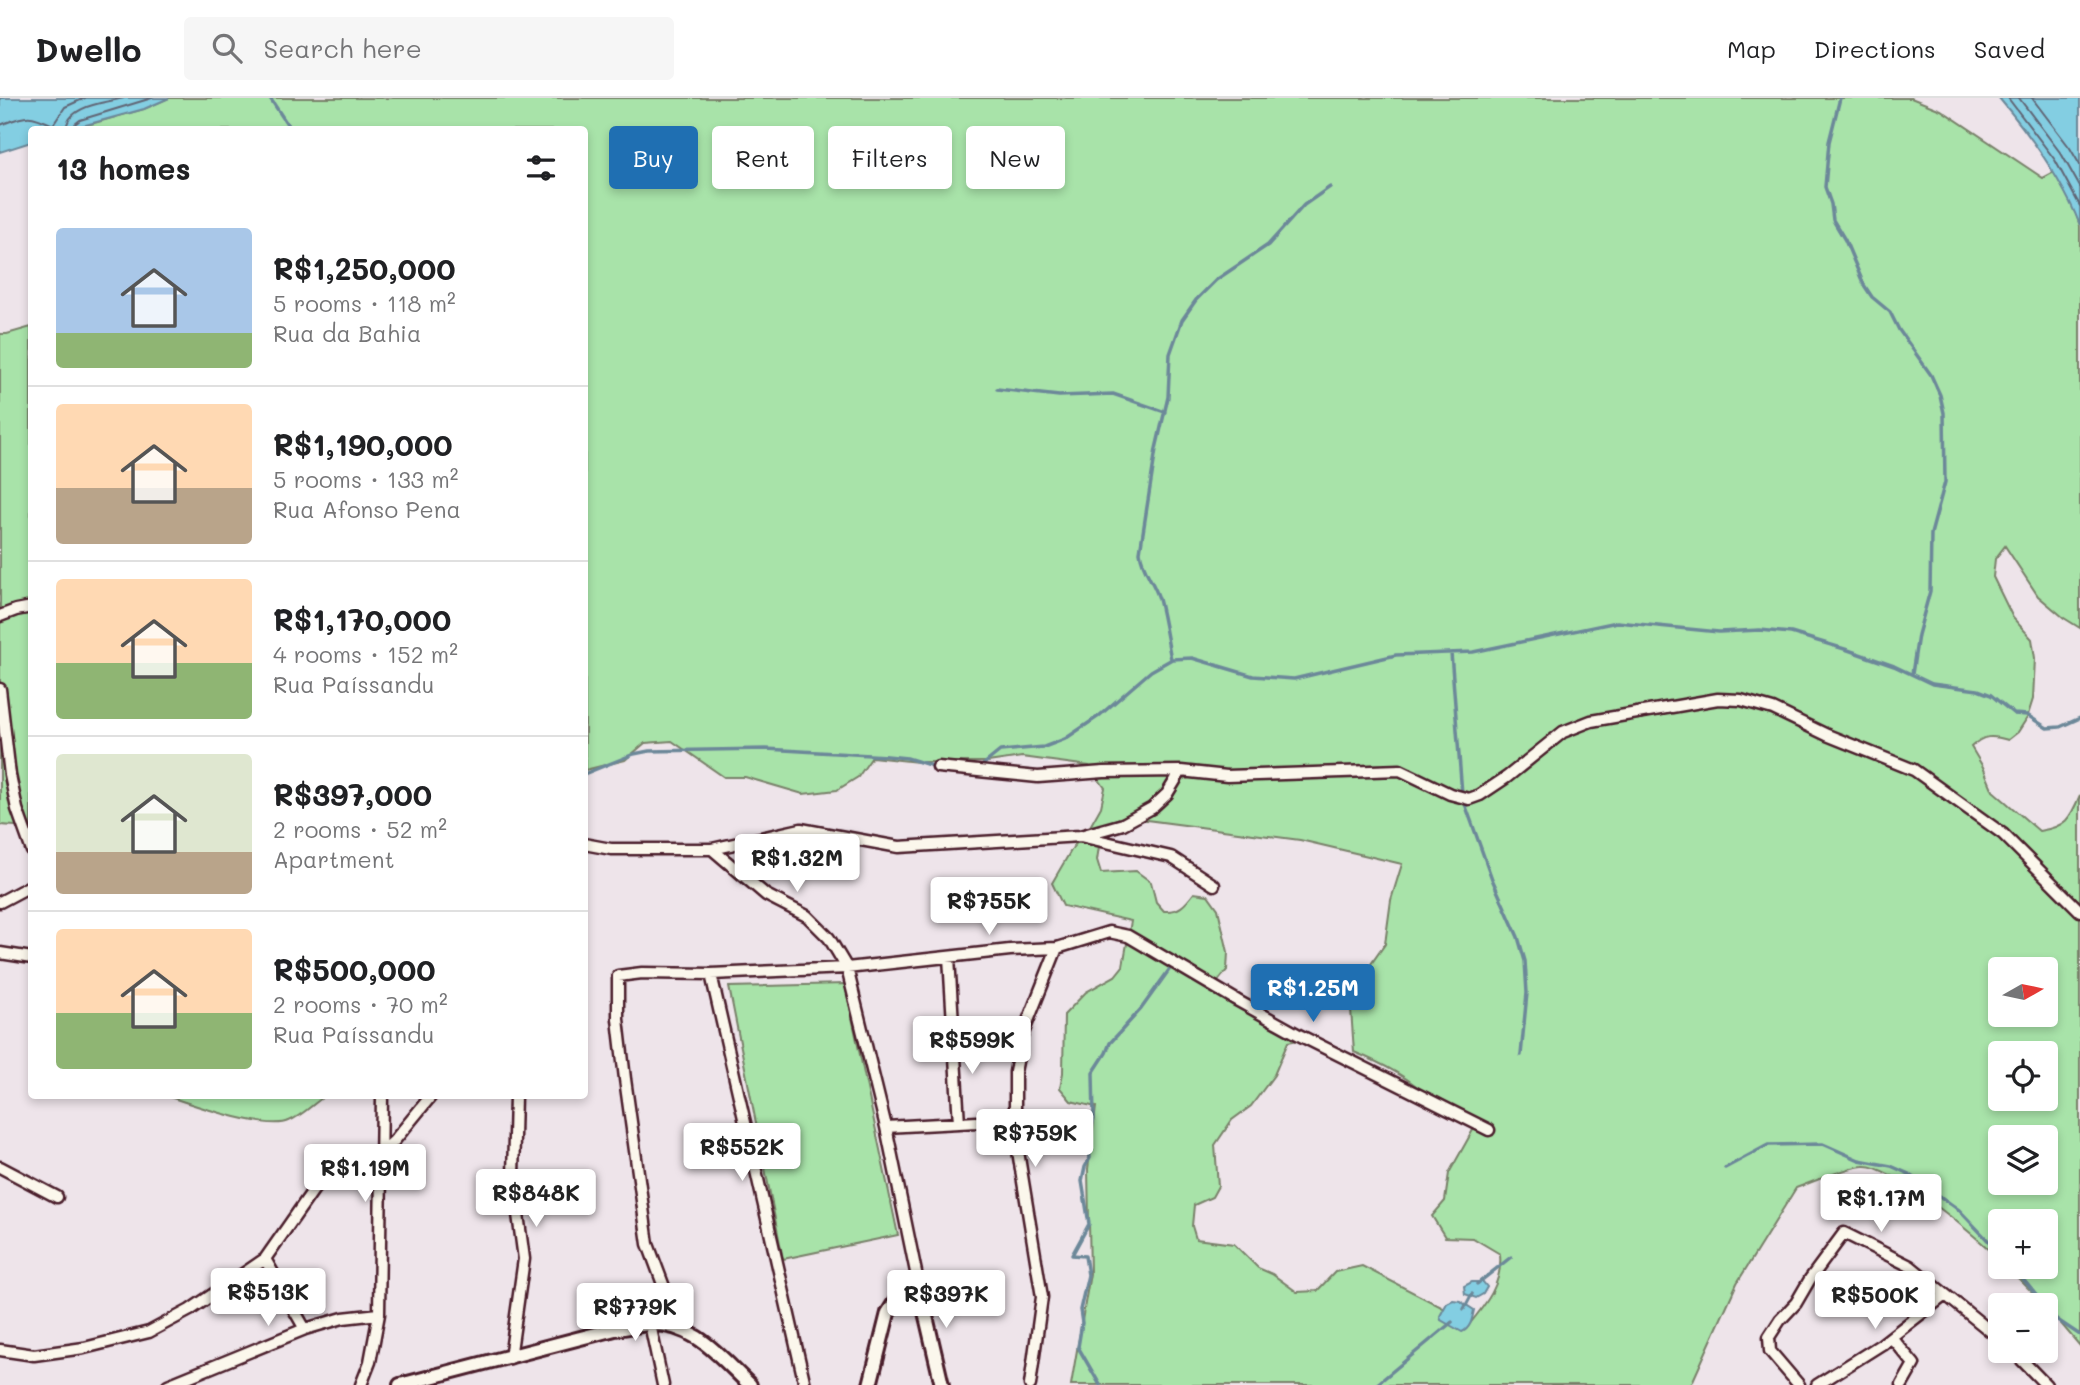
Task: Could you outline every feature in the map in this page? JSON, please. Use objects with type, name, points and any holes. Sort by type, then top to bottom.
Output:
[{"type":"street","points":[[0,616],[28,608]]},
{"type":"street","points":[[0,689],[9,775],[28,840]]},
{"type":"street","points":[[938,767],[1038,777],[1104,772],[1181,771],[1227,776],[1400,770],[1451,794],[1469,799],[1507,777],[1563,732],[1591,721],[1718,699],[1741,700],[1773,709],[1827,735],[1914,769],[2003,834],[2080,911]]},
{"type":"street","points":[[588,845],[611,849],[712,849],[801,829],[899,847],[1080,836],[1122,824],[1152,808],[1167,794],[1181,771]]},
{"type":"street","points":[[1080,836],[1171,857],[1214,885]]},
{"type":"street","points":[[712,849],[766,895],[807,916],[829,938],[847,968],[886,1127],[942,1385]]},
{"type":"street","points":[[0,902],[28,887]]},
{"type":"street","points":[[679,1327],[648,1244],[623,1067],[618,1019],[618,976],[642,973],[711,974],[847,968],[1010,950],[1057,948],[1109,932],[1128,936],[1290,1030],[1489,1130]]},
{"type":"street","points":[[1030,1385],[1042,1297],[1015,1133],[1014,1072],[1022,1036],[1057,948]]},
{"type":"street","points":[[0,953],[28,957]]},
{"type":"street","points":[[949,957],[960,1123]]},
{"type":"street","points":[[711,974],[805,1385]]},
{"type":"street","points":[[361,1385],[370,1362],[379,1314],[382,1099]]},
{"type":"street","points":[[380,1154],[429,1099]]},
{"type":"street","points":[[510,1358],[524,1259],[513,1177],[515,1099]]},
{"type":"street","points":[[886,1127],[977,1122],[1015,1133]]},
{"type":"street","points":[[0,1167],[57,1197]]},
{"type":"street","points":[[0,1350],[34,1355],[83,1348],[149,1332],[190,1310],[265,1259],[321,1179],[380,1182]]},
{"type":"street","points":[[1799,1385],[1770,1351],[1769,1337],[1844,1233],[1910,1266],[1988,1329]]},
{"type":"street","points":[[265,1259],[305,1329]]},
{"type":"street","points":[[870,1385],[888,1313],[899,1296],[918,1282]]},
{"type":"street","points":[[1817,1385],[1891,1337],[1945,1295]]},
{"type":"street","points":[[168,1385],[305,1329],[343,1318],[379,1314]]},
{"type":"street","points":[[650,1324],[663,1385]]},
{"type":"street","points":[[400,1385],[615,1329],[650,1324],[679,1327],[705,1342],[750,1385]]},
{"type":"street","points":[[1891,1337],[1914,1364],[1902,1385]]},
{"type":"street","points":[[2025,1363],[2046,1385]]},
{"type":"green space","points":[[169,98],[1911,98],[1941,110],[2043,178],[2054,172],[2074,208],[2080,226],[2080,628],[2038,596],[2005,546],[1995,559],[1993,577],[2013,618],[2032,639],[2035,658],[2033,699],[2027,718],[2018,732],[2008,740],[1988,737],[1971,747],[1993,791],[2039,831],[2055,827],[2066,820],[2080,795],[2080,1346],[2058,1320],[2058,1293],[2033,1293],[2019,1279],[2058,1279],[2058,1209],[1988,1209],[1988,1249],[1913,1189],[1876,1168],[1863,1166],[1796,1188],[1737,1283],[1691,1385],[1071,1385],[1090,1274],[1088,1169],[1096,1107],[1071,1101],[1060,1088],[1063,1073],[1064,1015],[1086,992],[1115,976],[1123,966],[1131,921],[1063,906],[1052,883],[1101,807],[1105,788],[1089,766],[1022,757],[988,762],[918,762],[872,757],[858,777],[837,790],[803,794],[745,777],[724,777],[672,741],[645,743],[625,760],[588,769],[588,126],[84,126],[144,109]],"holes":[[[1135,812],[1139,819],[1300,840],[1402,864],[1391,900],[1385,944],[1364,974],[1351,1009],[1354,1052],[1396,1072],[1433,1101],[1438,1097],[1478,1121],[1449,1173],[1445,1201],[1432,1216],[1445,1237],[1473,1238],[1500,1254],[1496,1284],[1468,1326],[1459,1316],[1362,1266],[1335,1272],[1317,1291],[1297,1292],[1272,1274],[1258,1268],[1234,1244],[1196,1239],[1192,1226],[1194,1205],[1212,1197],[1218,1186],[1215,1145],[1232,1120],[1251,1106],[1274,1075],[1288,1042],[1303,1039],[1214,986],[1227,970],[1228,952],[1218,909],[1208,895],[1194,893],[1181,907],[1164,911],[1156,902],[1151,882],[1136,871],[1101,873],[1097,860],[1100,840],[1089,830]]]},
{"type":"green space","points":[[28,328],[28,827],[0,825],[0,334]]},
{"type":"green space","points":[[845,984],[898,1235],[783,1259],[729,987]]},
{"type":"green space","points":[[176,1099],[321,1099],[294,1119],[279,1123],[247,1120]]},
{"type":"water","points":[[0,98],[169,98],[144,109],[82,126],[28,126],[28,143],[0,152]]},
{"type":"water","points":[[1999,98],[2080,98],[2080,225],[2045,158]]},
{"type":"water","points":[[1472,1282],[1483,1282],[1487,1287],[1483,1294],[1476,1298],[1465,1294],[1464,1286]]},
{"type":"water","points":[[1460,1301],[1474,1310],[1469,1326],[1462,1332],[1441,1320],[1440,1316],[1447,1303]]},
{"type":"waterway","points":[[270,98],[288,126]]},
{"type":"waterway","points":[[1840,98],[1829,142],[1825,187],[1833,220],[1845,240],[1864,285],[1872,297],[1890,312],[1899,330],[1931,375],[1944,413],[1945,482],[1931,534],[1930,591],[1918,635],[1912,674]]},
{"type":"waterway","points":[[1171,659],[1159,599],[1140,552],[1156,449],[1168,397],[1170,354],[1182,320],[1196,300],[1216,280],[1268,245],[1304,205],[1330,187]]},
{"type":"waterway","points":[[997,389],[1059,396],[1113,394],[1165,412]]},
{"type":"waterway","points":[[979,768],[1000,751],[1044,747],[1065,739],[1099,716],[1151,671],[1172,659],[1192,658],[1253,676],[1294,679],[1396,655],[1473,652],[1617,622],[1719,632],[1760,630],[1791,633],[1894,666],[1932,684],[1978,690],[1991,695],[2014,714],[2027,715],[2047,728],[2060,727],[2080,718]]},
{"type":"waterway","points":[[1451,653],[1462,794]]},
{"type":"waterway","points":[[588,772],[634,754],[649,751],[766,749],[907,758],[936,767]]},
{"type":"waterway","points":[[1464,801],[1525,961],[1527,993],[1521,1055]]},
{"type":"waterway","points":[[1100,1385],[1078,1347],[1082,1323],[1080,1310],[1088,1275],[1085,1256],[1072,1255],[1089,1224],[1082,1181],[1090,1158],[1088,1138],[1094,1119],[1093,1073],[1110,1043],[1141,1009],[1169,970]]},
{"type":"waterway","points":[[1725,1168],[1768,1145],[1823,1144],[1859,1160],[1891,1166],[1909,1174],[1959,1210],[1988,1240]]},
{"type":"waterway","points":[[1477,1284],[1511,1257]]},
{"type":"waterway","points":[[2023,1279],[2034,1293]]},
{"type":"waterway","points":[[1464,1309],[1472,1294]]},
{"type":"waterway","points":[[2058,1320],[2080,1335]]},
{"type":"waterway","points":[[1376,1385],[1452,1322]]}]
